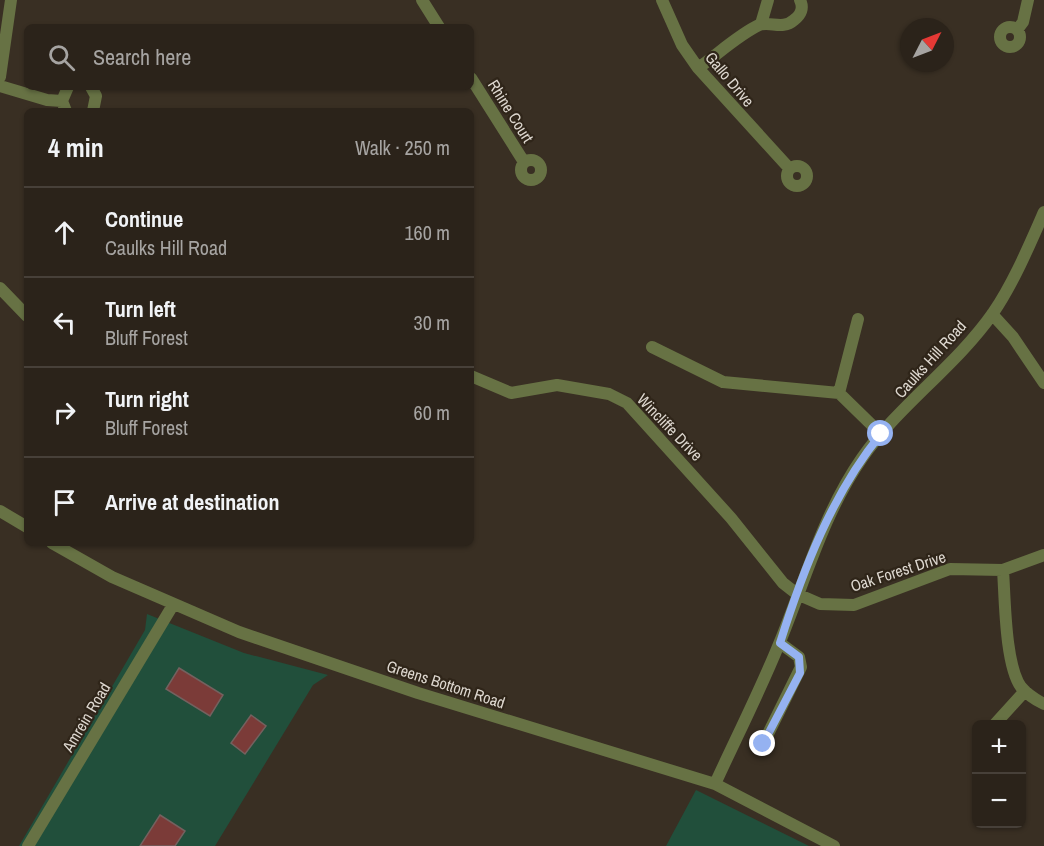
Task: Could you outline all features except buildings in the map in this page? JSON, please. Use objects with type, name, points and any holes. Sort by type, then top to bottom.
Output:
[{"type":"street","points":[[0,77],[11,0]]},
{"type":"street","points":[[422,0],[437,24]]},
{"type":"street","name":"Gallo Drive","points":[[662,0],[682,45],[698,68],[721,97],[789,168]]},
{"type":"street","points":[[698,68],[761,24],[768,0]]},
{"type":"street","points":[[761,24],[783,26],[793,22],[800,14],[802,5],[800,0]]},
{"type":"street","points":[[1017,30],[1023,21],[1028,0]]},
{"type":"street","name":"Rhine Court","points":[[474,83],[524,162]]},
{"type":"street","points":[[0,86],[64,106],[67,90]]},
{"type":"street","points":[[93,90],[96,96],[94,108]]},
{"type":"street","name":"Caulks Hill Road","points":[[715,784],[780,643],[797,594],[833,507],[863,457],[881,434],[927,389],[992,314],[1026,255],[1044,212]]},
{"type":"street","points":[[0,288],[24,313]]},
{"type":"street","points":[[992,314],[1013,337],[1044,383]]},
{"type":"street","points":[[839,393],[858,319]]},
{"type":"street","points":[[652,346],[723,382],[839,393],[881,434]]},
{"type":"street","name":"Wincliffe Drive","points":[[474,377],[502,391],[522,392],[557,385],[609,394],[627,403],[731,518],[783,583],[797,594]]},
{"type":"street","points":[[0,511],[24,525]]},
{"type":"street","name":"Greens Bottom Road","points":[[57,546],[112,577],[238,632],[418,693],[715,784],[834,846]]},
{"type":"street","name":"Oak Forest Drive","points":[[797,594],[820,604],[854,605],[950,569],[1003,570],[1044,555]]},
{"type":"street","points":[[1003,570],[1011,658],[1017,679],[1025,691],[1044,704]]},
{"type":"street","name":"Amrein Road","points":[[28,846],[173,605]]},
{"type":"street","points":[[763,744],[800,673],[799,657],[780,643]]},
{"type":"street","points":[[999,720],[1025,691]]},
{"type":"green space","points":[[147,614],[244,653],[328,675],[313,685],[215,846],[19,846],[145,630]]},
{"type":"green space","points":[[696,790],[809,846],[666,846]]},
{"type":"route","points":[[763,744],[800,673],[799,657],[780,643],[797,594],[833,507],[847,481],[881,434]]}]
